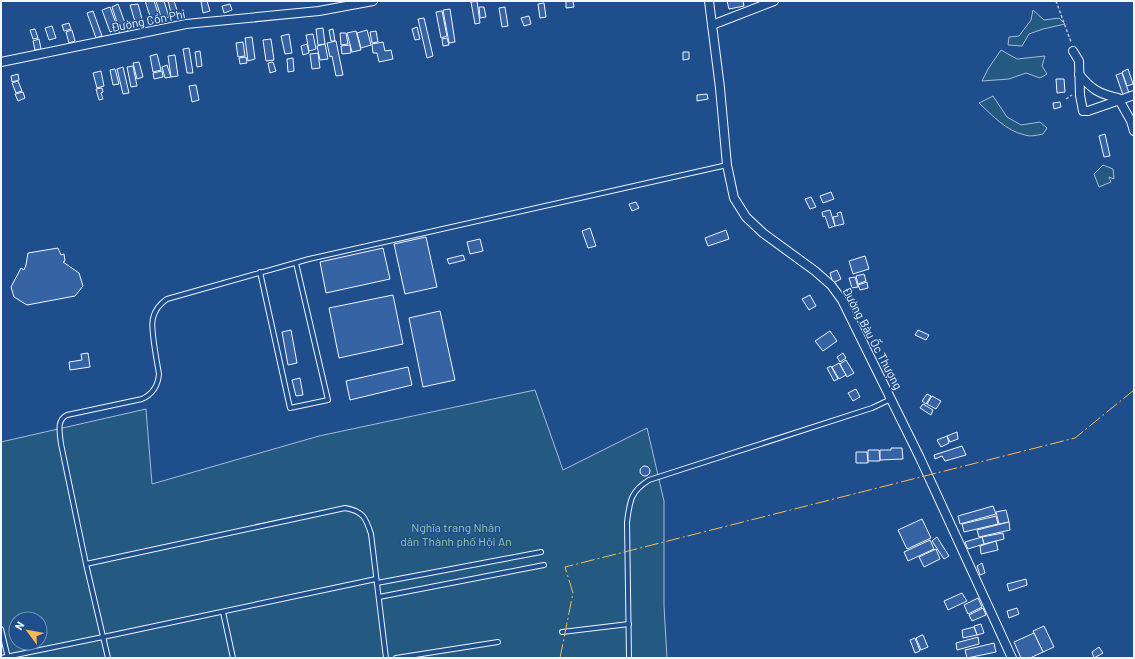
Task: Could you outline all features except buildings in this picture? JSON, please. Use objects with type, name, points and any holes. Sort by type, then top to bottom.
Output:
[{"type":"street","name":"Đường Cồn Phi","points":[[1,62],[186,24],[319,11],[373,1]]},
{"type":"street","name":"Đường Bàu Ốc Thượng","points":[[709,1],[720,88],[727,165],[734,198],[746,217],[763,233],[815,271],[830,285],[842,300],[920,458],[1012,658]]},
{"type":"street","points":[[712,25],[774,1]]},
{"type":"street","points":[[1073,51],[1079,61],[1080,95],[1083,111],[1088,111],[1134,95]]},
{"type":"street","points":[[1079,74],[1088,85],[1103,95],[1118,98],[1131,121],[1134,130]]},
{"type":"lane","points":[[108,658],[86,564],[61,444],[59,425],[64,416],[67,415],[142,400],[150,396],[158,381],[159,374],[152,318],[162,302],[167,299],[308,259],[727,165]]},
{"type":"lane","points":[[260,272],[290,408],[328,400],[296,263]]},
{"type":"lane","points":[[629,658],[627,522],[629,503],[639,487],[649,480],[872,408],[891,399]]},
{"type":"lane","points":[[86,564],[345,508],[354,509],[362,514],[367,522],[371,534],[386,658]]},
{"type":"lane","points":[[1,658],[377,581],[541,552]]},
{"type":"lane","points":[[379,597],[544,565]]},
{"type":"lane","points":[[223,612],[233,658]]},
{"type":"lane","points":[[562,632],[629,624]]},
{"type":"lane","points":[[1,628],[8,657]]},
{"type":"lane","points":[[396,658],[498,642]]},
{"type":"green space","points":[[1033,10],[1044,20],[1059,18],[1065,24],[1029,34],[1022,46],[1008,45],[1009,37],[1019,36],[1031,20]]},
{"type":"green space","points":[[1001,50],[1017,59],[1045,56],[1042,66],[1047,74],[1040,78],[1026,73],[1009,79],[982,81]]},
{"type":"green space","points":[[993,96],[1007,117],[1021,125],[1040,122],[1047,128],[1043,134],[1027,136],[1012,130],[1000,122],[979,103]]},
{"type":"green space","points":[[1103,165],[1113,169],[1114,179],[1109,177],[1111,182],[1099,187],[1094,174]]},
{"type":"green space","name":"Nghĩa trang Nhân dân Thành phố Hội An","points":[[535,390],[563,470],[647,428],[664,501],[664,606],[667,658],[1,658],[1,442],[146,409],[152,484],[319,436]]},
{"type":"power","points":[[560,658],[573,593],[565,567],[1075,438],[1134,390]]}]
